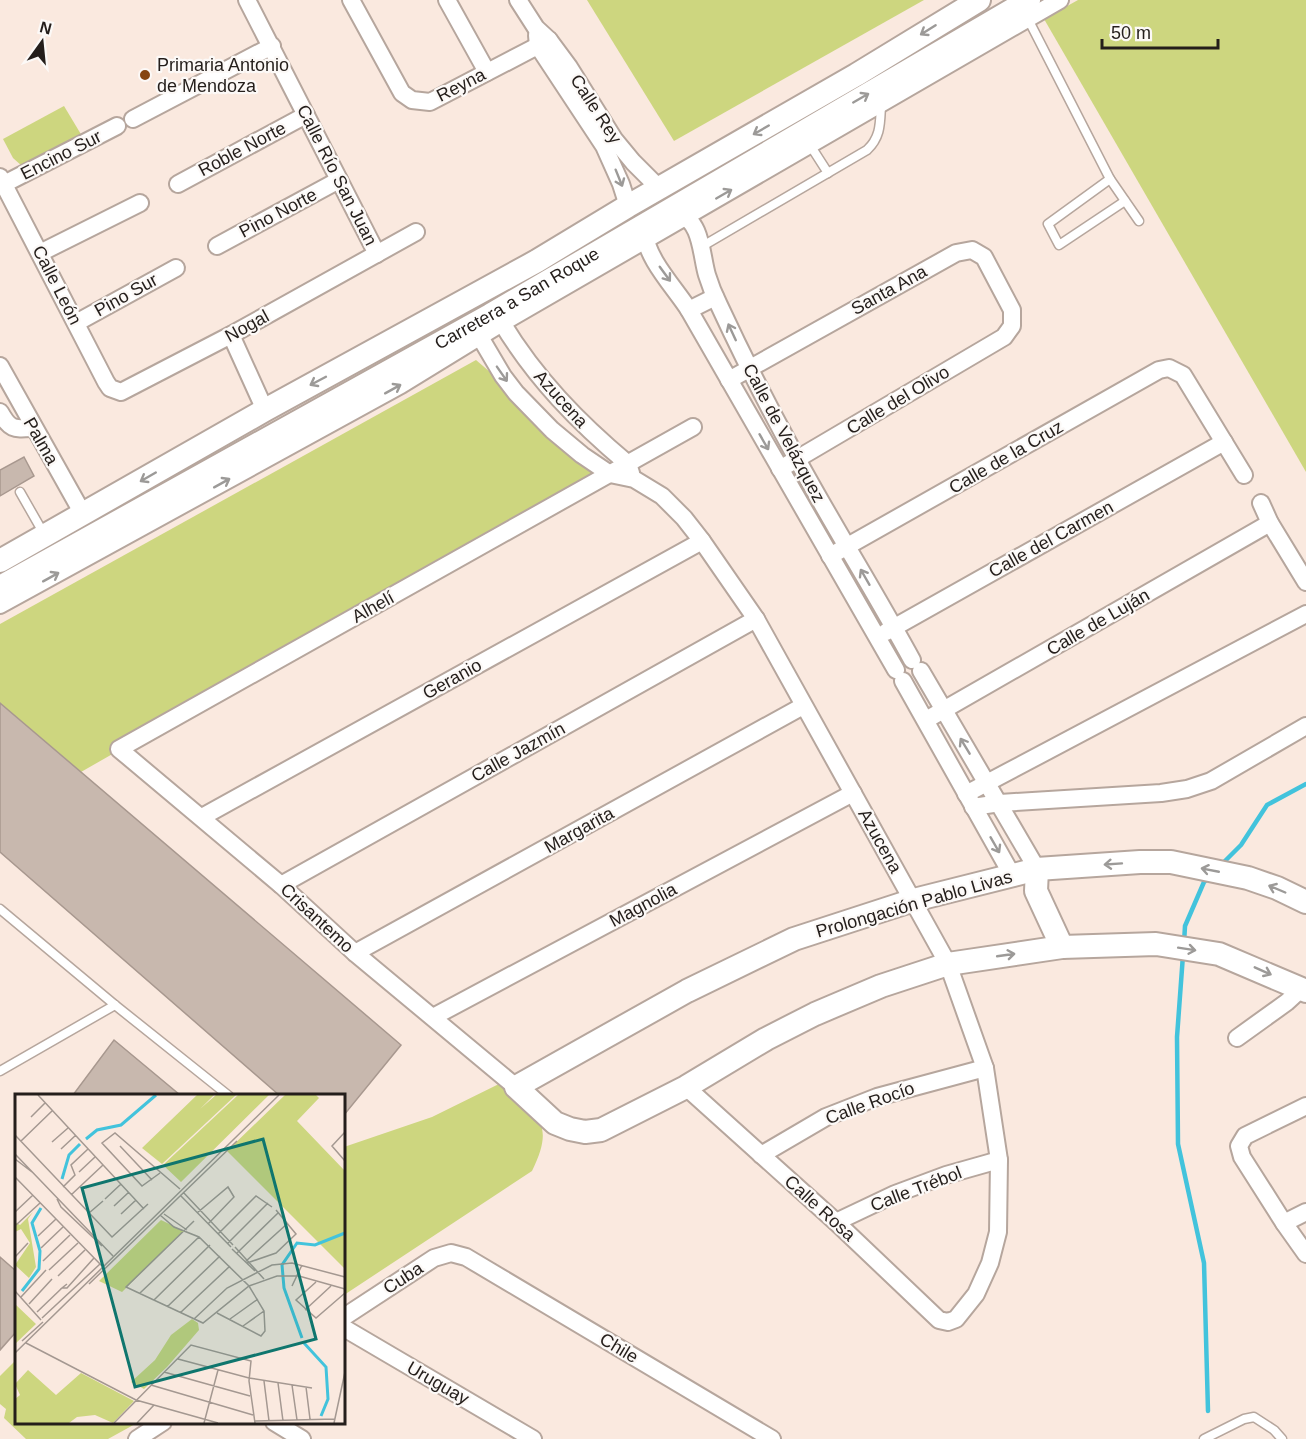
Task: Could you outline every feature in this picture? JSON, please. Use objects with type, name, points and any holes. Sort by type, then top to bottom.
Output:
[{"type":"main road","name":"Carretera a San Roque","points":[[0,561],[266,410],[537,261],[856,75],[979,0]]},
{"type":"main road","name":"Carretera a San Roque","points":[[0,586],[344,396],[486,322],[1029,9]]},
{"type":"main road","points":[[585,233],[621,220],[659,221],[661,200],[709,160]]},
{"type":"main road","points":[[411,331],[453,318],[486,322],[500,290],[537,261]]},
{"type":"main road","points":[[217,466],[247,435],[266,410],[344,396]]},
{"type":"main road","name":"Prolongación Pablo Livas","points":[[1036,880],[1140,862],[1171,862],[1248,878],[1277,888],[1306,902]]},
{"type":"main road","points":[[1012,875],[1036,880],[1062,947]]},
{"type":"main road","name":"Prolongación Pablo Livas","points":[[516,1087],[687,990],[794,939],[914,900],[1012,875]]},
{"type":"main road","points":[[516,1087],[555,1123],[585,1132],[601,1130],[686,1088],[766,1039],[815,1014],[880,986],[948,964],[1062,947],[1156,944],[1219,954],[1305,986]]},
{"type":"street","name":"Calle Río San Juan","points":[[247,0],[377,254]]},
{"type":"street","name":"Reyna","points":[[351,0],[402,93],[412,100],[429,102],[544,43]]},
{"type":"street","points":[[447,0],[487,72]]},
{"type":"street","name":"Calle Rey","points":[[518,0],[609,142],[659,188]]},
{"type":"street","points":[[659,221],[810,145],[880,105],[1029,9],[1060,0]]},
{"type":"street","points":[[133,119],[272,46]]},
{"type":"street","name":"Roble Norte","points":[[178,184],[306,115]]},
{"type":"street","name":"Encino Sur","points":[[2,181],[117,126]]},
{"type":"street","name":"Calle Rey","points":[[609,142],[628,206]]},
{"type":"street","name":"Pino Norte","points":[[217,246],[339,180]]},
{"type":"street","name":"Calle León","points":[[2,181],[106,382],[115,391]]},
{"type":"street","points":[[40,253],[140,203]]},
{"type":"street","name":"Calle de Velázquez","points":[[1012,875],[926,720],[729,380],[688,310],[650,256],[659,221],[693,225],[707,277],[749,369],[797,460],[1000,803],[1036,880]]},
{"type":"street","name":"Nogal","points":[[115,391],[128,390],[416,232]]},
{"type":"street","name":"Santa Ana","points":[[729,380],[965,249],[978,252],[984,257],[1012,310],[1012,326]]},
{"type":"street","name":"Pino Sur","points":[[76,323],[176,267]]},
{"type":"street","points":[[688,310],[715,297]]},
{"type":"street","points":[[486,322],[489,354],[516,393],[552,430],[610,474]]},
{"type":"street","points":[[0,605],[401,386],[486,322]]},
{"type":"street","name":"Azucena","points":[[486,322],[538,375],[570,412],[631,472],[662,496],[684,518],[702,541],[756,619],[948,964],[985,1068],[999,1160],[999,1232],[990,1263],[976,1294],[956,1318]]},
{"type":"street","name":"Calle del Olivo","points":[[780,469],[1004,337],[1012,326]]},
{"type":"street","points":[[231,335],[266,410]]},
{"type":"street","name":"Palma","points":[[0,366],[83,514]]},
{"type":"street","name":"Calle de la Cruz","points":[[830,556],[1159,370],[1168,368],[1183,375],[1224,442]]},
{"type":"street","points":[[0,412],[12,428],[33,428]]},
{"type":"street","points":[[631,472],[693,427]]},
{"type":"street","points":[[1224,442],[1244,475]]},
{"type":"street","name":"Calle del Carmen","points":[[877,636],[895,628],[1224,442]]},
{"type":"street","name":"Azucena","points":[[610,474],[631,472]]},
{"type":"street","name":"Alhelí","points":[[119,749],[610,474]]},
{"type":"street","points":[[1261,503],[1270,523],[1306,582]]},
{"type":"street","name":"Calle de Luján","points":[[926,720],[1270,523]]},
{"type":"street","name":"Geranio","points":[[202,817],[702,541]]},
{"type":"street","points":[[969,800],[987,784],[1306,614]]},
{"type":"street","name":"Calle Jazmín","points":[[281,885],[756,619]]},
{"type":"street","name":"Margarita","points":[[355,953],[803,706]]},
{"type":"street","points":[[969,800],[1000,803],[1161,793],[1187,789],[1211,780],[1306,726]]},
{"type":"street","name":"Crisantemo","points":[[119,749],[281,885],[355,953],[516,1087]]},
{"type":"street","name":"Magnolia","points":[[434,1017],[853,793]]},
{"type":"street","points":[[1237,1038],[1305,986]]},
{"type":"street","name":"Calle Rocío","points":[[761,1155],[826,1117],[877,1097],[985,1068]]},
{"type":"street","name":"Calle Rosa","points":[[686,1088],[836,1222],[939,1320],[948,1322],[956,1318]]},
{"type":"street","points":[[1306,1106],[1245,1136],[1239,1146],[1242,1157],[1306,1254]]},
{"type":"street","name":"Calle Trébol","points":[[836,1222],[895,1194],[946,1175],[999,1160]]},
{"type":"street","points":[[1284,1223],[1306,1212]]},
{"type":"street","name":"Cuba","points":[[345,1316],[434,1258],[451,1253],[466,1257]]},
{"type":"street","name":"Chile","points":[[466,1257],[772,1439]]},
{"type":"street","name":"Uruguay","points":[[345,1329],[533,1439]]},
{"type":"street","points":[[137,1439],[160,1424]]},
{"type":"street","points":[[277,1424],[302,1439]]},
{"type":"lane","points":[[1029,9],[1110,179],[1139,221]]},
{"type":"lane","points":[[700,247],[867,150],[875,143],[880,127],[880,105]]},
{"type":"lane","points":[[810,145],[828,173]]},
{"type":"lane","points":[[1110,179],[1048,224],[1059,245],[1125,201]]},
{"type":"lane","points":[[20,492],[45,535]]},
{"type":"lane","points":[[0,909],[115,1005],[229,1094]]},
{"type":"lane","points":[[0,1071],[115,1005]]},
{"type":"lane","points":[[1204,1439],[1244,1419],[1254,1417],[1274,1430],[1282,1439]]},
{"type":"green space","points":[[587,0],[924,0],[674,141]]},
{"type":"green space","points":[[1078,0],[1306,0],[1306,472],[1044,19]]},
{"type":"green space","points":[[64,106],[82,136],[22,166],[13,158],[3,139]]},
{"type":"green space","points":[[476,360],[606,472],[81,772],[0,703],[0,624]]},
{"type":"green space","points":[[505,1081],[540,1121],[542,1141],[532,1171],[345,1294],[345,1147],[432,1117]]},
{"type":"green space","points":[[15,1361],[15,1424],[135,1424],[108,1439],[26,1439],[4,1418],[6,1409],[0,1404],[0,1376]]},
{"type":"building","points":[[24,457],[34,476],[0,496],[0,470]]},
{"type":"building","points":[[0,703],[401,1045],[345,1114],[345,1094],[278,1094],[0,852]]},
{"type":"building","points":[[114,1040],[179,1094],[74,1094]]},
{"type":"building","points":[[0,1257],[15,1270],[15,1333],[0,1350]]},
{"type":"waterway","points":[[1222,864],[1241,845],[1267,805],[1306,784]]},
{"type":"waterway","points":[[1184,943],[1185,926],[1204,882],[1210,877]]},
{"type":"waterway","points":[[1183,955],[1177,1037],[1178,1144],[1204,1263],[1208,1411]]},
{"type":"place","name":"Primaria Antonio de Mendoza","points":[[145,75]]}]
